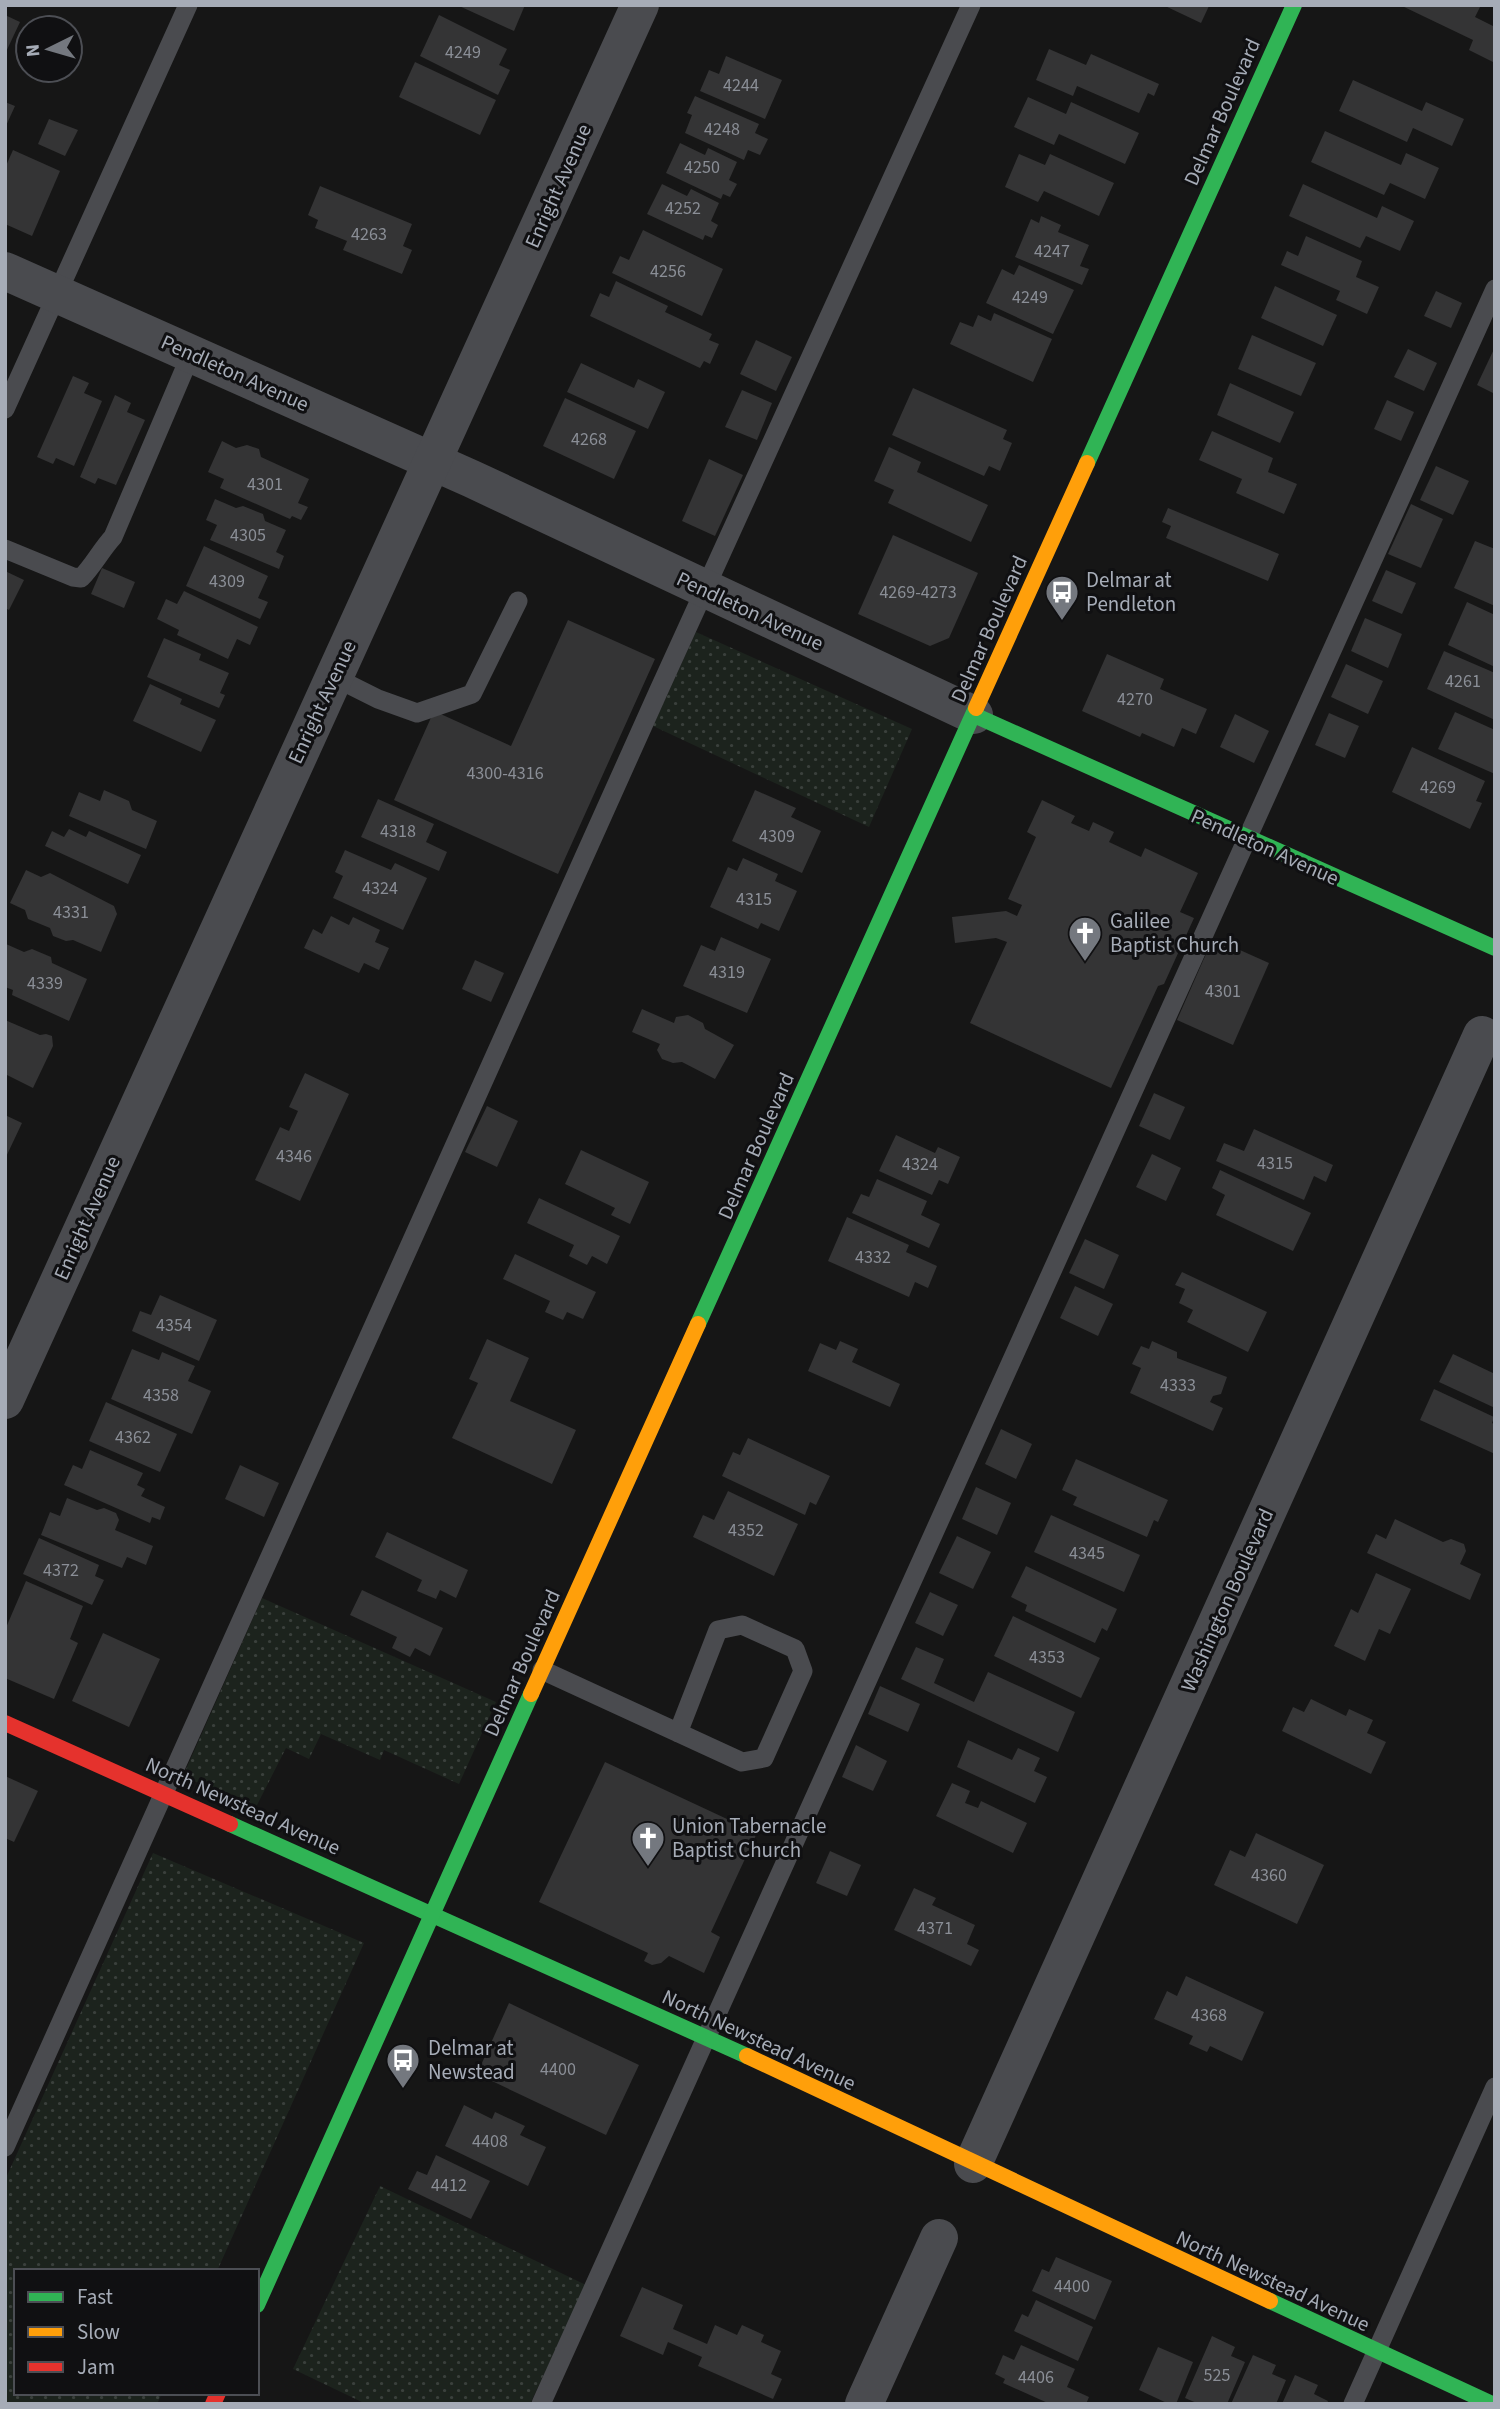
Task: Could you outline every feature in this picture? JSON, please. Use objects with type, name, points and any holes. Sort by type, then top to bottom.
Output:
[{"type":"main road","name":"Delmar Boulevard","points":[[259,2301],[1294,5]]},
{"type":"main road","name":"Pendleton Avenue","points":[[974,715],[1246,839],[1495,948]]},
{"type":"main road","name":"North Newstead Avenue","points":[[5,1723],[706,2037],[973,2164],[1492,2404]]},
{"type":"street","name":"Enright Avenue","points":[[5,1399],[640,5]]},
{"type":"street","name":"Pendleton Avenue","points":[[5,271],[433,461],[974,715]]},
{"type":"street","name":"Washington Boulevard","points":[[973,2164],[1482,1035]]},
{"type":"street","points":[[864,2404],[939,2238]]},
{"type":"lane","points":[[5,409],[188,5]]},
{"type":"lane","points":[[5,2147],[704,590],[971,5]]},
{"type":"lane","points":[[541,2404],[1495,289]]},
{"type":"lane","points":[[5,549],[73,577],[81,578],[85,574],[97,553],[113,537],[191,354]]},
{"type":"lane","points":[[334,677],[417,713],[472,694],[518,601]]},
{"type":"lane","points":[[542,1670],[742,1762],[764,1758],[803,1671],[795,1649],[742,1625],[718,1630],[678,1732]]},
{"type":"lane","points":[[1353,2404],[1495,2087]]},
{"type":"shaded area","points":[[696,632],[912,729],[869,827],[653,726]]},
{"type":"shaded area","points":[[262,1598],[496,1702],[459,1784],[384,1750],[380,1760],[321,1734],[309,1759],[286,1748],[255,1809],[183,1776]]},
{"type":"shaded area","points":[[153,1853],[364,1943],[218,2269],[14,2269],[14,2395],[161,2395],[157,2404],[5,2403],[5,2180]]},
{"type":"shaded area","points":[[380,2186],[586,2285],[530,2404],[366,2404],[293,2369]]},
{"type":"building","points":[[457,5],[525,5],[514,31]]},
{"type":"building","points":[[1163,5],[1208,5],[1209,6],[1201,23]]},
{"type":"building","points":[[1400,5],[1480,7],[1475,17],[1495,27],[1495,63],[1469,50],[1473,40]]},
{"type":"building","points":[[5,15],[14,19],[14,35],[5,54]]},
{"type":"building","points":[[439,15],[507,49],[499,65],[510,70],[498,95],[420,56]]},
{"type":"building","points":[[1049,49],[1086,65],[1091,54],[1159,84],[1154,96],[1148,93],[1139,113],[1077,86],[1073,96],[1036,80]]},
{"type":"building","points":[[726,56],[782,80],[765,119],[700,91],[709,70],[719,74]]},
{"type":"building","points":[[415,62],[496,100],[480,135],[399,97]]},
{"type":"building","points":[[1353,80],[1422,111],[1426,102],[1464,119],[1452,146],[1413,128],[1407,142],[1339,111]]},
{"type":"building","points":[[695,96],[759,124],[755,133],[768,139],[760,155],[748,150],[744,160],[685,133],[692,115],[687,113]]},
{"type":"building","points":[[1028,97],[1066,114],[1071,102],[1139,133],[1125,164],[1059,134],[1054,145],[1014,127]]},
{"type":"building","points":[[5,102],[15,106],[5,128]]},
{"type":"building","points":[[49,119],[78,130],[65,156],[38,144]]},
{"type":"building","points":[[1325,131],[1401,165],[1406,153],[1439,168],[1425,199],[1390,183],[1384,195],[1311,162]]},
{"type":"building","points":[[680,143],[705,155],[708,148],[737,162],[729,180],[737,184],[730,197],[723,194],[721,199],[666,173]]},
{"type":"building","points":[[13,150],[60,171],[32,236],[5,224],[5,168]]},
{"type":"building","points":[[1019,154],[1045,165],[1050,154],[1114,183],[1099,216],[1044,191],[1038,202],[1005,187]]},
{"type":"building","points":[[662,184],[687,196],[691,189],[719,203],[711,221],[718,225],[712,238],[705,235],[703,240],[647,214]]},
{"type":"building","points":[[1303,184],[1377,218],[1382,206],[1414,221],[1400,251],[1366,236],[1360,248],[1289,216]]},
{"type":"building","points":[[320,186],[412,224],[403,246],[412,250],[402,274],[343,250],[347,241],[315,228],[318,220],[308,215]]},
{"type":"building","points":[[1041,216],[1061,225],[1058,232],[1089,245],[1080,266],[1089,269],[1082,285],[1015,257],[1031,219],[1039,223]]},
{"type":"building","points":[[643,230],[723,269],[702,316],[612,273],[620,256],[629,260]]},
{"type":"building","points":[[1306,236],[1362,261],[1356,277],[1379,287],[1367,314],[1336,300],[1340,291],[1281,265],[1287,251],[1298,256]]},
{"type":"building","points":[[1019,265],[1074,290],[1053,334],[986,303],[1002,269],[1014,275]]},
{"type":"building","points":[[616,281],[668,306],[665,312],[712,334],[709,340],[719,344],[710,364],[704,361],[700,368],[590,316],[600,293],[609,297]]},
{"type":"building","points":[[1275,286],[1337,315],[1323,346],[1261,318]]},
{"type":"building","points":[[1436,291],[1462,303],[1451,328],[1424,316]]},
{"type":"building","points":[[994,313],[1052,339],[1033,382],[950,344],[960,322],[973,327],[978,315],[991,321]]},
{"type":"building","points":[[1252,335],[1316,363],[1301,396],[1238,369]]},
{"type":"building","points":[[756,340],[792,357],[776,391],[740,374]]},
{"type":"building","points":[[1495,347],[1495,394],[1477,385]]},
{"type":"building","points":[[1408,349],[1437,363],[1424,391],[1394,377]]},
{"type":"building","points":[[581,363],[634,388],[638,379],[665,392],[648,429],[567,392]]},
{"type":"building","points":[[73,376],[89,383],[84,393],[102,401],[74,466],[56,458],[53,464],[37,457]]},
{"type":"building","points":[[1230,383],[1294,412],[1280,443],[1217,415]]},
{"type":"building","points":[[913,388],[1007,430],[1003,439],[1012,443],[1000,471],[989,466],[984,476],[892,435]]},
{"type":"building","points":[[742,390],[772,403],[757,440],[725,427]]},
{"type":"building","points":[[115,395],[131,403],[127,412],[145,420],[116,485],[98,478],[95,484],[80,477]]},
{"type":"building","points":[[565,398],[636,431],[614,479],[543,446]]},
{"type":"building","points":[[1387,400],[1414,412],[1401,441],[1374,429]]},
{"type":"building","points":[[1212,431],[1273,458],[1268,472],[1297,484],[1284,514],[1236,493],[1242,479],[1199,460]]},
{"type":"building","points":[[222,441],[236,448],[247,445],[259,449],[261,457],[309,479],[298,503],[308,507],[301,520],[292,516],[290,519],[220,488],[224,479],[208,472]]},
{"type":"building","points":[[889,447],[921,462],[917,472],[988,505],[971,542],[888,503],[894,490],[874,481]]},
{"type":"building","points":[[709,459],[743,475],[715,536],[682,521]]},
{"type":"building","points":[[1436,466],[1469,481],[1453,515],[1420,500]]},
{"type":"building","points":[[215,499],[236,508],[243,506],[263,514],[265,521],[286,530],[276,552],[284,556],[279,569],[210,540],[217,525],[206,520]]},
{"type":"building","points":[[1411,504],[1443,519],[1421,568],[1388,554]]},
{"type":"building","points":[[1168,508],[1279,554],[1268,581],[1166,538],[1171,526],[1162,522]]},
{"type":"building","points":[[893,535],[978,573],[949,638],[930,646],[858,614]]},
{"type":"building","points":[[1475,541],[1495,549],[1495,606],[1454,588]]},
{"type":"building","points":[[204,546],[268,576],[258,598],[268,602],[260,619],[186,586]]},
{"type":"building","points":[[102,568],[135,582],[124,608],[91,594]]},
{"type":"building","points":[[1386,570],[1416,583],[1402,614],[1372,601]]},
{"type":"building","points":[[5,571],[24,580],[9,610],[5,608]]},
{"type":"building","points":[[184,591],[258,627],[250,645],[237,639],[228,659],[177,635],[179,630],[157,619],[166,599],[177,604]]},
{"type":"building","points":[[1467,602],[1495,615],[1495,667],[1448,645]]},
{"type":"building","points":[[1365,618],[1402,634],[1388,668],[1351,651]]},
{"type":"building","points":[[568,620],[655,659],[558,874],[394,800],[434,711],[511,746]]},
{"type":"building","points":[[164,638],[201,654],[199,660],[229,673],[220,693],[225,695],[219,708],[147,677]]},
{"type":"building","points":[[1444,651],[1495,673],[1495,720],[1427,689]]},
{"type":"building","points":[[1107,654],[1164,679],[1160,689],[1207,709],[1196,734],[1182,728],[1174,747],[1142,733],[1140,737],[1082,711]]},
{"type":"building","points":[[1346,664],[1383,681],[1368,714],[1331,697]]},
{"type":"building","points":[[150,684],[182,699],[180,704],[216,720],[201,752],[133,721]]},
{"type":"building","points":[[1455,712],[1495,730],[1495,774],[1438,749]]},
{"type":"building","points":[[1329,713],[1359,726],[1345,758],[1315,745]]},
{"type":"building","points":[[1235,714],[1269,731],[1254,763],[1220,747]]},
{"type":"building","points":[[1412,747],[1485,781],[1476,801],[1482,803],[1470,829],[1392,792]]},
{"type":"building","points":[[104,790],[129,801],[132,810],[157,821],[146,849],[69,816],[79,792],[100,801]]},
{"type":"building","points":[[755,790],[796,808],[791,817],[821,831],[802,873],[732,841]]},
{"type":"building","points":[[378,799],[434,824],[426,842],[447,852],[439,871],[361,837]]},
{"type":"building","name":"Galilee Baptist Church","points":[[1042,800],[1075,816],[1071,823],[1089,831],[1093,822],[1114,832],[1109,842],[1141,857],[1145,848],[1198,873],[1180,912],[1194,918],[1164,984],[1158,986],[1111,1088],[970,1023],[1007,942],[996,938],[955,943],[952,917],[1006,911],[1017,916],[1022,905],[1008,899],[1036,837],[1027,832]]},
{"type":"building","points":[[69,829],[86,837],[89,831],[141,855],[128,884],[45,846],[52,831],[64,837]]},
{"type":"building","points":[[345,850],[391,870],[395,863],[427,878],[403,930],[333,898],[343,876],[335,872]]},
{"type":"building","points":[[743,858],[778,874],[775,881],[797,891],[779,931],[761,923],[758,929],[710,907],[728,867],[737,871]]},
{"type":"building","points":[[26,870],[41,877],[50,873],[114,906],[117,914],[101,952],[73,940],[66,941],[53,936],[50,928],[28,919],[25,910],[10,903]]},
{"type":"building","points":[[331,916],[349,925],[353,917],[380,930],[375,942],[389,948],[379,970],[364,963],[359,973],[304,948],[313,929],[322,934]]},
{"type":"building","points":[[721,937],[771,959],[747,1013],[683,986],[701,945],[715,951]]},
{"type":"building","points":[[1213,938],[1269,963],[1233,1045],[1177,1020]]},
{"type":"building","points":[[6,944],[24,952],[32,949],[51,957],[52,963],[87,979],[69,1021],[12,995],[13,990],[5,987]]},
{"type":"building","points":[[475,960],[504,973],[491,1002],[462,989]]},
{"type":"building","points":[[642,1009],[674,1023],[676,1017],[688,1015],[703,1023],[705,1029],[734,1045],[715,1079],[682,1062],[673,1063],[662,1059],[657,1050],[660,1044],[632,1032]]},
{"type":"building","points":[[5,1020],[40,1035],[52,1036],[53,1046],[33,1088],[5,1074]]},
{"type":"building","points":[[305,1073],[349,1094],[300,1201],[255,1180],[280,1127],[289,1131],[298,1111],[289,1107]]},
{"type":"building","points":[[1154,1093],[1185,1107],[1170,1140],[1139,1126]]},
{"type":"building","points":[[487,1106],[518,1121],[497,1167],[465,1152]]},
{"type":"building","points":[[5,1115],[22,1123],[5,1159]]},
{"type":"building","points":[[1254,1129],[1333,1165],[1326,1182],[1314,1176],[1304,1200],[1216,1161],[1224,1143],[1244,1151]]},
{"type":"building","points":[[896,1135],[935,1153],[938,1147],[960,1157],[948,1184],[939,1180],[932,1195],[879,1171]]},
{"type":"building","points":[[581,1150],[649,1182],[630,1224],[611,1215],[615,1208],[565,1184]]},
{"type":"building","points":[[1152,1154],[1181,1168],[1166,1201],[1136,1187]]},
{"type":"building","points":[[1220,1170],[1311,1213],[1293,1251],[1216,1215],[1225,1195],[1212,1188]]},
{"type":"building","points":[[877,1179],[927,1201],[921,1215],[940,1224],[929,1248],[852,1213],[861,1194],[869,1197]]},
{"type":"building","points":[[539,1198],[620,1236],[607,1264],[592,1256],[587,1265],[569,1256],[574,1245],[527,1223]]},
{"type":"building","points":[[847,1217],[909,1245],[906,1252],[937,1266],[928,1288],[915,1282],[909,1297],[828,1261]]},
{"type":"building","points":[[1085,1239],[1119,1255],[1104,1289],[1069,1273]]},
{"type":"building","points":[[515,1254],[596,1292],[583,1319],[567,1312],[563,1320],[545,1312],[550,1301],[503,1279]]},
{"type":"building","points":[[1182,1272],[1267,1312],[1248,1352],[1187,1322],[1193,1310],[1179,1303],[1185,1289],[1175,1285]]},
{"type":"building","points":[[1075,1286],[1113,1304],[1098,1336],[1060,1318]]},
{"type":"building","points":[[160,1295],[217,1320],[199,1361],[132,1331],[140,1311],[151,1315]]},
{"type":"building","points":[[487,1339],[529,1358],[510,1401],[576,1430],[552,1484],[452,1438],[478,1383],[469,1379]]},
{"type":"building","points":[[840,1341],[858,1349],[852,1362],[900,1384],[890,1407],[808,1371],[820,1343],[836,1350]]},
{"type":"building","points":[[1152,1341],[1177,1352],[1177,1358],[1227,1377],[1221,1394],[1213,1396],[1210,1402],[1223,1408],[1213,1431],[1130,1393],[1141,1368],[1132,1364],[1141,1346],[1149,1349]]},
{"type":"building","points":[[132,1349],[159,1360],[162,1352],[195,1366],[188,1381],[211,1391],[192,1434],[111,1399]]},
{"type":"building","points":[[1453,1354],[1495,1374],[1495,1408],[1439,1382]]},
{"type":"building","points":[[1434,1389],[1494,1417],[1492,1423],[1495,1425],[1495,1454],[1420,1420]]},
{"type":"building","points":[[106,1402],[177,1434],[160,1472],[89,1441]]},
{"type":"building","points":[[1001,1429],[1032,1444],[1016,1479],[985,1464]]},
{"type":"building","points":[[748,1438],[830,1476],[816,1505],[810,1502],[805,1515],[722,1476],[733,1452],[740,1455]]},
{"type":"building","points":[[90,1450],[143,1473],[137,1485],[145,1489],[141,1496],[165,1507],[160,1520],[152,1517],[150,1523],[64,1485],[73,1465],[82,1469]]},
{"type":"building","points":[[1076,1459],[1168,1500],[1158,1522],[1154,1520],[1147,1537],[1073,1505],[1077,1497],[1062,1490]]},
{"type":"building","points":[[240,1465],[279,1483],[264,1517],[225,1499]]},
{"type":"building","points":[[976,1487],[1011,1503],[997,1535],[962,1519]]},
{"type":"building","points":[[728,1491],[798,1524],[774,1576],[693,1537],[703,1515],[714,1520]]},
{"type":"building","points":[[67,1498],[97,1510],[104,1508],[116,1513],[119,1520],[115,1530],[153,1546],[146,1565],[127,1557],[122,1568],[41,1535],[50,1512],[60,1516]]},
{"type":"building","points":[[1051,1515],[1140,1555],[1124,1592],[1034,1552]]},
{"type":"building","points":[[1395,1519],[1443,1542],[1451,1539],[1464,1544],[1466,1551],[1460,1564],[1481,1574],[1470,1600],[1367,1553],[1376,1534],[1386,1539]]},
{"type":"building","points":[[387,1532],[468,1570],[456,1598],[440,1590],[436,1599],[417,1591],[422,1580],[375,1557]]},
{"type":"building","points":[[957,1536],[991,1552],[973,1589],[939,1573]]},
{"type":"building","points":[[39,1538],[99,1565],[95,1576],[104,1580],[92,1605],[23,1574]]},
{"type":"building","points":[[1026,1566],[1117,1609],[1107,1631],[1102,1628],[1095,1643],[1025,1611],[1027,1605],[1011,1597]]},
{"type":"building","points":[[1376,1573],[1411,1589],[1390,1634],[1379,1629],[1365,1661],[1334,1646],[1351,1609],[1358,1613]]},
{"type":"building","points":[[26,1581],[83,1606],[70,1639],[78,1643],[54,1699],[5,1678],[5,1630]]},
{"type":"building","points":[[362,1590],[443,1628],[430,1656],[415,1648],[410,1657],[392,1648],[397,1637],[350,1615]]},
{"type":"building","points":[[930,1592],[958,1605],[943,1636],[915,1623]]},
{"type":"building","points":[[1013,1616],[1100,1658],[1081,1698],[994,1656]]},
{"type":"building","points":[[103,1633],[160,1659],[129,1727],[72,1701]]},
{"type":"building","points":[[916,1647],[944,1659],[934,1683],[974,1702],[988,1672],[1075,1712],[1058,1752],[901,1679]]},
{"type":"building","points":[[880,1686],[920,1704],[908,1732],[868,1714]]},
{"type":"building","points":[[1311,1699],[1346,1716],[1349,1709],[1373,1720],[1367,1733],[1386,1742],[1371,1774],[1282,1731],[1293,1707],[1304,1712]]},
{"type":"building","points":[[968,1740],[1012,1760],[1018,1748],[1040,1758],[1034,1771],[1047,1777],[1035,1803],[957,1767]]},
{"type":"building","points":[[856,1745],[887,1761],[873,1791],[842,1777]]},
{"type":"building","name":"Union Tabernacle Baptist Church","points":[[605,1762],[757,1833],[711,1932],[720,1937],[704,1973],[669,1956],[661,1963],[652,1965],[644,1961],[648,1953],[539,1902]]},
{"type":"building","points":[[5,1776],[38,1791],[14,1842],[5,1838]]},
{"type":"building","points":[[952,1783],[970,1791],[965,1803],[978,1808],[981,1801],[1027,1823],[1013,1853],[936,1816]]},
{"type":"building","points":[[1256,1833],[1324,1865],[1297,1924],[1214,1885],[1230,1850],[1245,1857]]},
{"type":"building","points":[[830,1851],[861,1865],[847,1896],[816,1883]]},
{"type":"building","points":[[914,1888],[936,1898],[932,1905],[975,1925],[967,1944],[979,1950],[971,1966],[894,1930]]},
{"type":"building","points":[[1186,1976],[1264,2012],[1242,2061],[1210,2046],[1207,2052],[1189,2044],[1193,2036],[1154,2019],[1167,1991],[1177,1996]]},
{"type":"building","points":[[509,2003],[639,2065],[606,2135],[477,2074]]},
{"type":"building","points":[[464,2105],[492,2119],[495,2112],[525,2126],[520,2135],[546,2147],[528,2186],[445,2146]]},
{"type":"building","points":[[436,2155],[490,2181],[471,2219],[408,2189],[417,2171],[427,2175]]},
{"type":"building","points":[[1056,2257],[1112,2281],[1095,2320],[1032,2291],[1042,2269],[1049,2272]]},
{"type":"building","points":[[642,2287],[683,2305],[673,2329],[707,2344],[715,2325],[737,2335],[742,2325],[764,2335],[761,2342],[781,2351],[771,2374],[782,2379],[773,2399],[698,2366],[702,2357],[668,2342],[663,2355],[620,2336]]},
{"type":"building","points":[[1036,2300],[1093,2327],[1078,2361],[1014,2331],[1022,2314],[1028,2317]]},
{"type":"building","points":[[1212,2336],[1235,2347],[1231,2356],[1245,2362],[1227,2404],[1199,2404],[1185,2398]]},
{"type":"building","points":[[1021,2345],[1075,2369],[1067,2387],[1089,2397],[1086,2404],[1050,2404],[1003,2383],[1005,2379],[995,2374],[1003,2355],[1014,2360]]},
{"type":"building","points":[[1158,2347],[1193,2362],[1176,2404],[1169,2404],[1139,2390]]},
{"type":"building","points":[[1253,2355],[1276,2365],[1272,2374],[1286,2380],[1276,2404],[1231,2404]]},
{"type":"building","points":[[1295,2375],[1318,2385],[1314,2394],[1328,2401],[1327,2404],[1282,2404]]},
{"type":"traffic: fast","points":[[1087,463],[1294,5]]},
{"type":"traffic: fast","points":[[698,1324],[976,708]]},
{"type":"traffic: fast","points":[[974,715],[1495,948]]},
{"type":"traffic: fast","points":[[259,2301],[531,1694]]},
{"type":"traffic: fast","points":[[230,1824],[747,2056]]},
{"type":"traffic: fast","points":[[1270,2301],[1492,2404]]},
{"type":"traffic: slow","points":[[976,708],[1087,463]]},
{"type":"traffic: slow","points":[[531,1694],[698,1324]]},
{"type":"traffic: slow","points":[[747,2056],[1270,2301]]},
{"type":"traffic: jam","points":[[5,1723],[230,1824]]},
{"type":"traffic: jam","points":[[213,2404],[217,2395]]},
{"type":"place","name":"Delmar at Pendleton","points":[[1062,622]]},
{"type":"place","name":"Galilee Baptist Church","points":[[1085,963]]},
{"type":"place","name":"Union Tabernacle Baptist Church","points":[[648,1868]]},
{"type":"place","name":"Delmar at Newstead","points":[[403,2090]]}]
